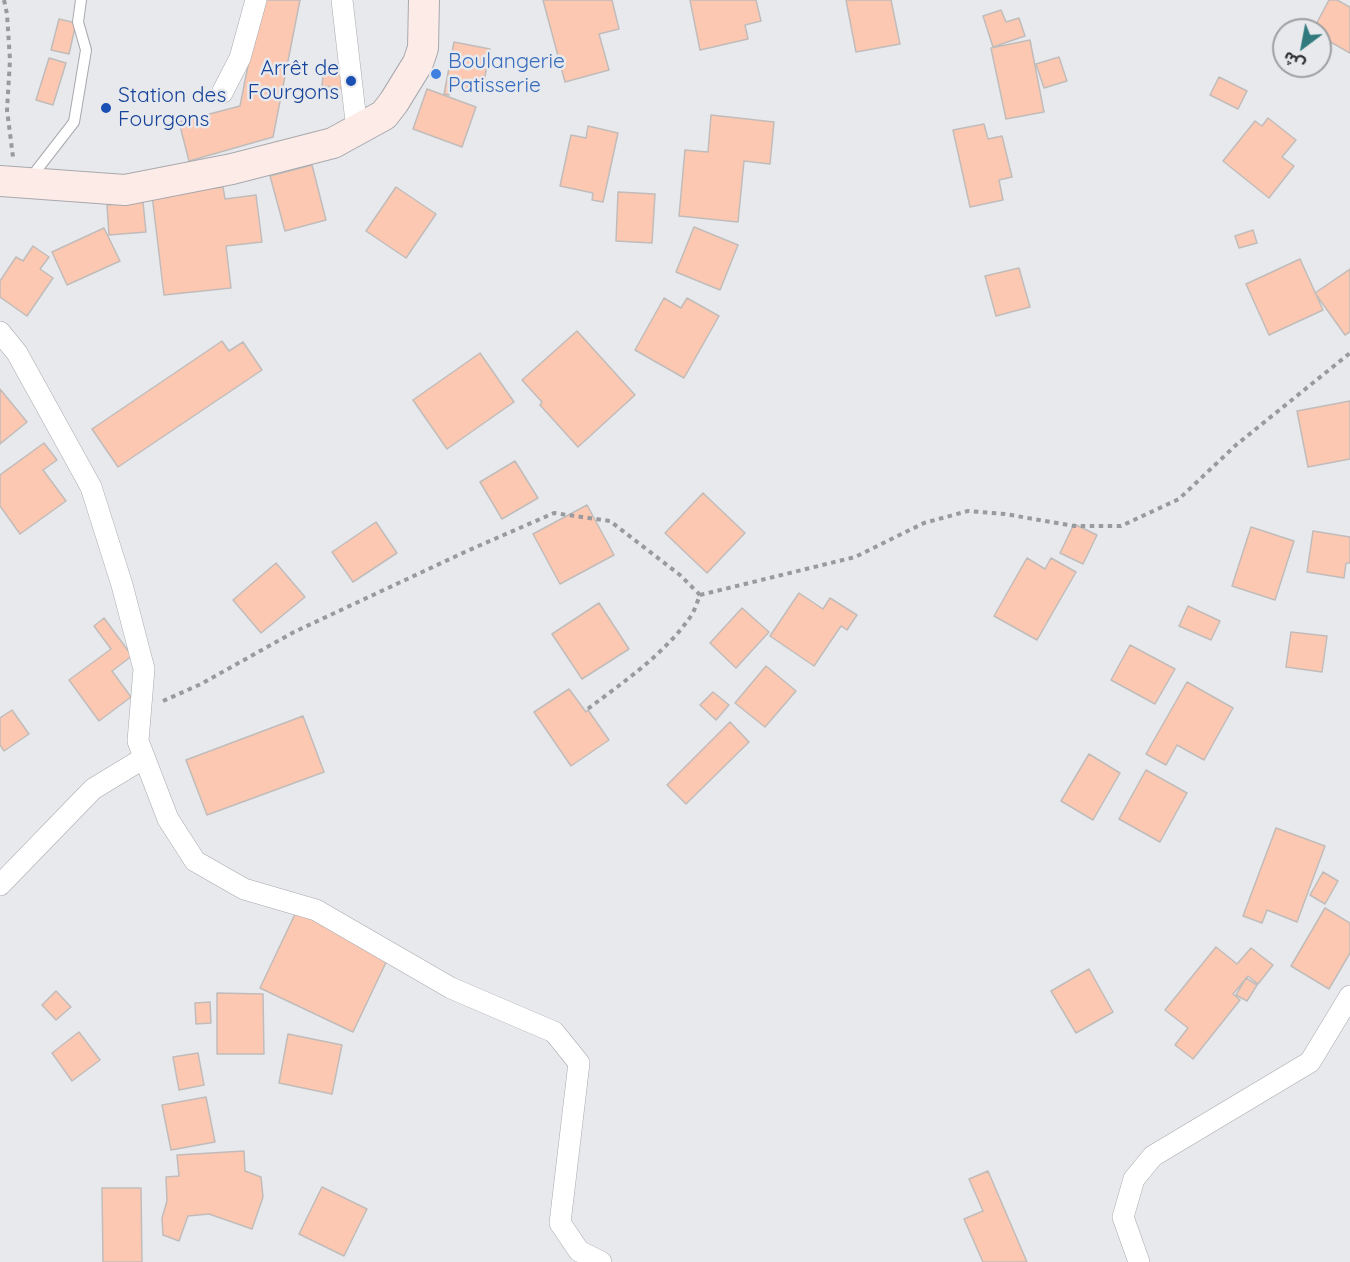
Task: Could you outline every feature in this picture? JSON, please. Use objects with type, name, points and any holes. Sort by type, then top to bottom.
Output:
[{"type":"main road","points":[[14,182],[125,190],[232,169],[333,143],[384,115],[418,63],[423,48],[424,0]]},
{"type":"street","points":[[222,93],[240,58],[256,0]]},
{"type":"street","points":[[342,0],[357,130]]},
{"type":"street","points":[[0,332],[18,353],[91,487],[122,585],[144,669],[138,741],[168,819],[195,861],[244,889],[316,910],[451,988],[554,1032],[579,1063],[560,1223],[579,1251],[601,1262]]},
{"type":"street","points":[[0,885],[93,789],[144,758]]},
{"type":"street","points":[[1139,1262],[1124,1216],[1134,1179],[1154,1156],[1310,1062],[1350,996]]},
{"type":"lane","points":[[14,182],[74,122],[86,50],[78,22],[81,0]]},
{"type":"path","points":[[4,0],[10,60],[7,110],[13,145],[14,182]]},
{"type":"path","points":[[700,594],[855,557],[924,523],[968,511],[1005,514],[1074,526],[1121,526],[1179,499],[1236,445],[1350,353]]},
{"type":"path","points":[[141,707],[171,699],[294,632],[467,550],[554,513],[610,521],[680,574],[700,594]]},
{"type":"path","points":[[585,711],[642,668],[678,632],[692,615],[700,594]]},
{"type":"building","points":[[261,0],[300,0],[273,137],[189,161],[179,122],[240,106]]},
{"type":"building","points":[[543,0],[612,0],[619,29],[599,34],[609,70],[565,82]]},
{"type":"building","points":[[690,0],[756,0],[761,21],[745,25],[748,39],[700,50]]},
{"type":"building","points":[[846,0],[891,0],[900,44],[856,52]]},
{"type":"building","points":[[1329,0],[1337,0],[1350,7],[1350,53],[1332,43],[1332,18],[1319,18]]},
{"type":"building","points":[[1001,10],[1006,22],[1019,18],[1025,36],[993,47],[983,16]]},
{"type":"building","points":[[59,19],[76,23],[69,54],[51,50]]},
{"type":"building","points":[[1030,40],[1044,112],[1006,119],[991,48]]},
{"type":"building","points":[[454,42],[490,49],[482,92],[451,86],[449,95],[444,94]]},
{"type":"building","points":[[1059,57],[1067,81],[1044,88],[1036,64]]},
{"type":"building","points":[[49,58],[66,63],[53,105],[36,100]]},
{"type":"building","points":[[324,65],[350,68],[348,89],[322,86]]},
{"type":"building","points":[[1219,77],[1247,91],[1238,109],[1210,95]]},
{"type":"building","points":[[427,89],[476,107],[462,147],[413,129]]},
{"type":"building","points":[[711,115],[774,122],[770,164],[744,161],[738,222],[679,216],[685,150],[708,152]]},
{"type":"building","points":[[1268,118],[1296,140],[1282,157],[1294,166],[1269,198],[1223,161],[1255,121],[1262,126]]},
{"type":"building","points":[[984,124],[988,139],[1002,136],[1012,177],[999,180],[1003,200],[970,207],[953,130]]},
{"type":"building","points":[[588,126],[618,133],[603,202],[592,200],[593,193],[560,186],[571,135],[586,138]]},
{"type":"building","points":[[312,165],[326,220],[285,231],[270,176]]},
{"type":"building","points":[[223,187],[225,199],[256,195],[262,242],[226,246],[231,288],[164,295],[152,195]]},
{"type":"building","points":[[396,187],[436,214],[406,258],[366,231]]},
{"type":"building","points":[[618,192],[655,194],[652,243],[616,241]]},
{"type":"building","points":[[143,202],[146,232],[109,235],[107,205]]},
{"type":"building","points":[[694,227],[738,245],[720,290],[676,272]]},
{"type":"building","points":[[104,228],[120,261],[67,285],[52,252]]},
{"type":"building","points":[[1253,230],[1257,243],[1239,248],[1235,236]]},
{"type":"building","points":[[33,246],[49,257],[40,269],[53,278],[27,316],[0,297],[0,281],[16,257],[23,261]]},
{"type":"building","points":[[1300,259],[1323,310],[1269,335],[1246,284]]},
{"type":"building","points":[[1019,268],[1030,307],[996,316],[985,276]]},
{"type":"building","points":[[1350,269],[1350,332],[1345,335],[1315,293]]},
{"type":"building","points":[[664,298],[681,308],[687,298],[719,316],[684,378],[635,350]]},
{"type":"building","points":[[577,331],[635,395],[578,447],[540,405],[542,402],[522,380]]},
{"type":"building","points":[[222,341],[229,351],[243,342],[262,370],[118,467],[92,429]]},
{"type":"building","points":[[480,353],[514,402],[447,449],[413,400]]},
{"type":"building","points":[[0,389],[27,422],[0,444]]},
{"type":"building","points":[[1350,401],[1350,459],[1308,467],[1297,411]]},
{"type":"building","points":[[44,443],[57,460],[43,470],[66,501],[20,534],[0,506],[0,475]]},
{"type":"building","points":[[515,461],[538,498],[502,519],[480,482]]},
{"type":"building","points":[[703,493],[745,533],[707,573],[665,533]]},
{"type":"building","points":[[587,505],[614,555],[560,584],[533,534]]},
{"type":"building","points":[[376,522],[397,553],[353,582],[332,552]]},
{"type":"building","points":[[1074,524],[1097,535],[1083,564],[1060,553]]},
{"type":"building","points":[[1251,527],[1294,541],[1275,600],[1232,586]]},
{"type":"building","points":[[1313,531],[1350,537],[1350,563],[1346,563],[1344,578],[1307,572]]},
{"type":"building","points":[[1027,558],[1045,569],[1051,558],[1076,572],[1037,640],[994,616]]},
{"type":"building","points":[[276,563],[305,597],[261,633],[233,600]]},
{"type":"building","points":[[799,593],[823,609],[830,598],[857,615],[847,630],[841,626],[814,666],[770,636]]},
{"type":"building","points":[[599,603],[629,649],[582,679],[552,634]]},
{"type":"building","points":[[1188,606],[1220,621],[1211,640],[1179,626]]},
{"type":"building","points":[[742,608],[769,632],[736,668],[710,643]]},
{"type":"building","points":[[104,618],[132,656],[112,671],[131,697],[99,721],[69,680],[111,649],[94,626]]},
{"type":"building","points":[[1291,632],[1327,636],[1322,672],[1286,667]]},
{"type":"building","points":[[1130,645],[1175,669],[1155,704],[1111,680]]},
{"type":"building","points":[[766,666],[796,691],[765,727],[735,703]]},
{"type":"building","points":[[1187,682],[1233,708],[1204,760],[1177,745],[1166,765],[1146,754]]},
{"type":"building","points":[[569,689],[586,712],[588,710],[609,740],[571,766],[534,712]]},
{"type":"building","points":[[713,692],[729,705],[716,720],[700,705]]},
{"type":"building","points":[[12,710],[29,734],[4,751],[0,745],[0,718]]},
{"type":"building","points":[[303,716],[324,772],[207,815],[186,760]]},
{"type":"building","points":[[730,722],[749,742],[686,804],[667,785]]},
{"type":"building","points":[[1089,754],[1120,773],[1093,820],[1061,801]]},
{"type":"building","points":[[1146,770],[1187,793],[1160,842],[1119,819]]},
{"type":"building","points":[[1276,828],[1325,846],[1297,922],[1267,910],[1262,923],[1243,916]]},
{"type":"building","points":[[1323,872],[1338,881],[1325,904],[1310,895]]},
{"type":"building","points":[[1325,908],[1350,923],[1350,953],[1329,989],[1291,966]]},
{"type":"building","points":[[296,912],[389,956],[353,1032],[260,988]]},
{"type":"building","points":[[1216,947],[1237,964],[1251,948],[1273,965],[1258,984],[1248,976],[1233,994],[1240,1000],[1193,1059],[1175,1045],[1188,1028],[1165,1010]]},
{"type":"building","points":[[1089,969],[1113,1012],[1076,1033],[1051,991]]},
{"type":"building","points":[[1246,978],[1257,985],[1247,1001],[1236,995]]},
{"type":"building","points":[[56,991],[71,1007],[56,1020],[42,1005]]},
{"type":"building","points":[[217,993],[263,994],[264,1054],[217,1054]]},
{"type":"building","points":[[210,1002],[211,1023],[196,1024],[195,1003]]},
{"type":"building","points":[[79,1032],[100,1060],[72,1081],[52,1053]]},
{"type":"building","points":[[288,1034],[342,1045],[332,1094],[279,1083]]},
{"type":"building","points":[[198,1053],[204,1085],[179,1090],[173,1057]]},
{"type":"building","points":[[206,1097],[215,1142],[171,1150],[162,1105]]},
{"type":"building","points":[[244,1151],[245,1171],[261,1177],[263,1197],[252,1229],[209,1214],[188,1216],[179,1241],[163,1235],[162,1218],[167,1201],[166,1177],[179,1176],[177,1155]]},
{"type":"building","points":[[988,1171],[1027,1262],[983,1262],[964,1219],[983,1211],[969,1179]]},
{"type":"building","points":[[322,1187],[367,1209],[344,1256],[299,1234]]},
{"type":"building","points":[[102,1188],[141,1188],[142,1262],[103,1262]]},
{"type":"place","name":"Boulangerie Patisserie","points":[[436,74]]},
{"type":"place","name":"Arrêt de Fourgons","points":[[351,81]]},
{"type":"place","name":"Station des Fourgons","points":[[106,108]]}]
